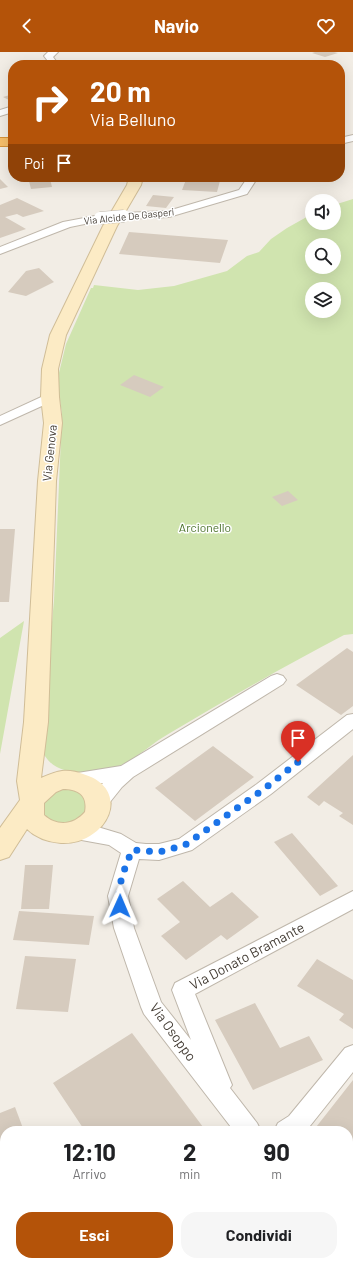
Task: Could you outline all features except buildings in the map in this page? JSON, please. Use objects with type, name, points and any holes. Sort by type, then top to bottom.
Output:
[{"type":"main road","name":"Via Genova","points":[[34,812],[29,781],[36,714],[46,481],[54,423],[50,397],[50,369],[58,335],[110,226],[135,182]]},
{"type":"main road","points":[[33,748],[42,761],[67,780],[88,786],[93,790],[99,805],[96,816],[90,824],[82,829],[72,832],[51,832],[34,812]]},
{"type":"main road","points":[[0,856],[15,842],[34,812],[36,792],[44,786],[67,780]]},
{"type":"main road","points":[[0,850],[6,839],[34,812]]},
{"type":"street","points":[[51,60],[48,56],[54,52]]},
{"type":"street","name":"Via Alcide De Gasperi","points":[[0,251],[67,224],[100,218],[169,214],[243,192],[250,182]]},
{"type":"street","points":[[0,421],[50,397]]},
{"type":"street","points":[[114,839],[99,805],[115,782],[126,772],[277,680]]},
{"type":"street","points":[[72,832],[114,839],[132,850],[159,852],[185,845],[264,789],[353,720]]},
{"type":"street","points":[[67,780],[111,776],[126,772]]},
{"type":"street","name":"Via Osoppo","points":[[132,850],[124,872],[118,896],[124,928],[152,1007],[245,1126]]},
{"type":"street","name":"Via Donato Bramante","points":[[226,1102],[183,990],[353,899]]},
{"type":"street","points":[[294,1126],[353,1055]]},
{"type":"green space","name":"Arcionello","points":[[353,199],[353,634],[344,635],[256,683],[163,737],[136,757],[122,765],[104,770],[82,773],[61,769],[46,757],[41,747],[54,600],[62,414],[57,381],[66,344],[91,288],[93,288],[94,285],[138,290],[174,286],[227,271],[247,256],[259,252],[271,239],[305,218],[305,230],[341,230],[341,203]]},
{"type":"green space","points":[[24,621],[0,754],[0,638]]},
{"type":"green space","points":[[71,788],[83,794],[88,810],[76,822],[58,824],[43,816],[41,802],[56,789]]},
{"type":"route","points":[[120,906],[118,896],[124,872],[132,850],[159,852],[185,845],[264,789],[298,762]]}]
